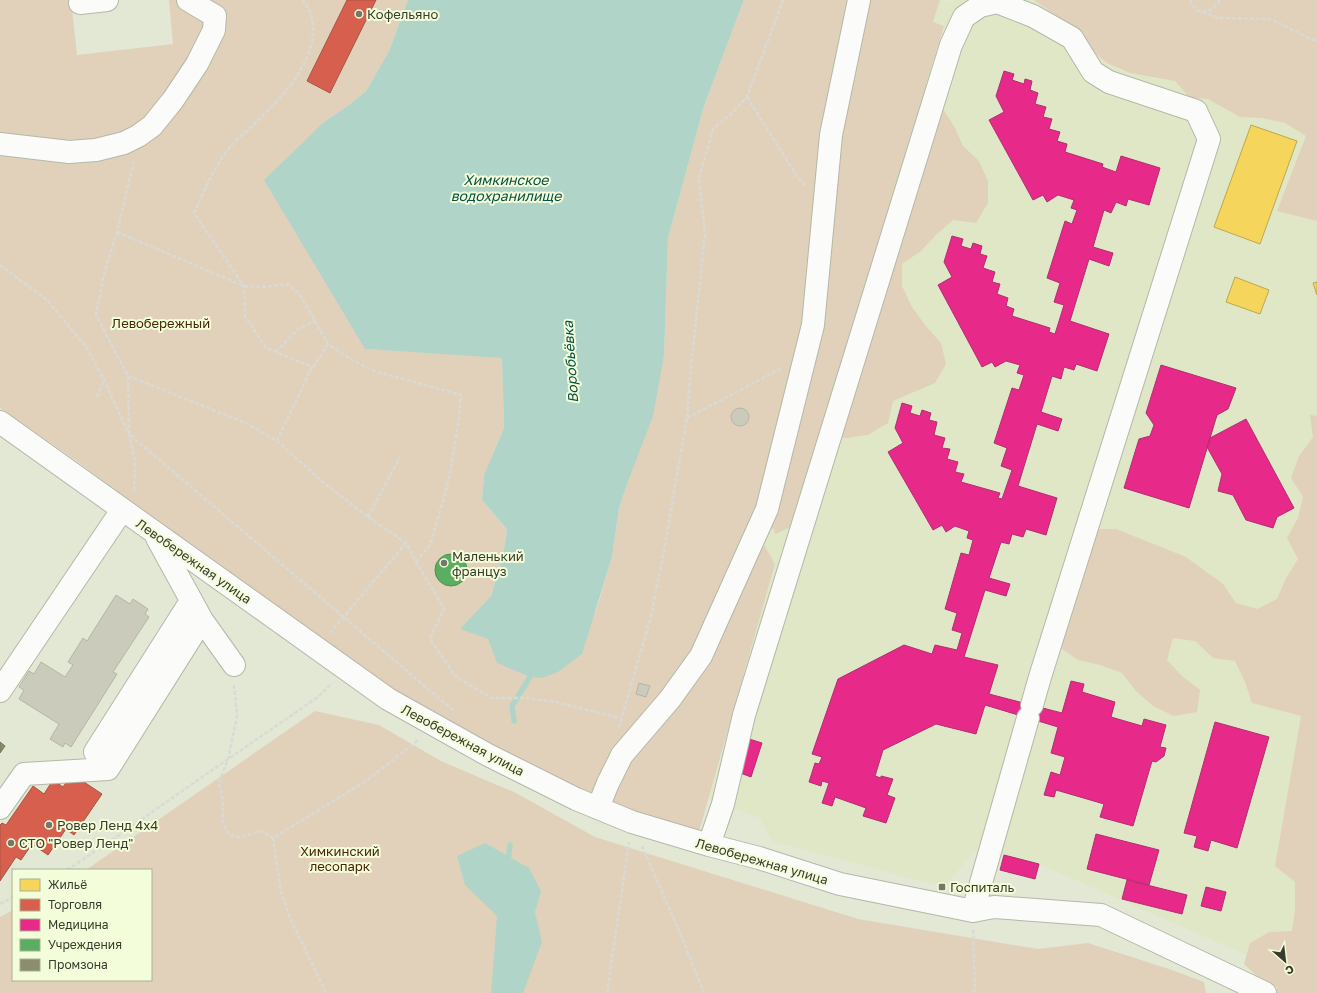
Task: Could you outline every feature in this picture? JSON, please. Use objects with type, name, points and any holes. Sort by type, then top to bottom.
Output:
[{"type":"street","points":[[80,3],[107,0]]},
{"type":"street","points":[[0,144],[69,152],[96,150],[124,143],[138,136],[152,126],[173,100],[197,64],[214,30],[215,16],[188,0]]},
{"type":"street","points":[[598,808],[608,783],[622,755],[670,700],[701,656],[767,509],[813,325],[830,135],[859,0]]},
{"type":"street","points":[[710,845],[723,804],[744,715],[951,45],[964,18],[980,6],[997,2],[1033,16],[1072,38],[1093,72],[1109,82],[1196,111],[1209,139],[1030,712],[973,911]]},
{"type":"street","name":"Левобережная улица","points":[[0,422],[388,699],[488,755],[576,799],[632,822],[759,858],[840,884],[973,911],[994,906],[1101,915],[1265,993]]},
{"type":"street","points":[[0,691],[125,512]]},
{"type":"street","points":[[154,533],[202,620],[234,665]]},
{"type":"street","points":[[95,752],[191,600]]},
{"type":"street","points":[[0,808],[24,774],[108,769],[202,620]]},
{"type":"path","points":[[303,0],[308,7],[313,20],[312,40],[304,64],[289,89],[232,145],[218,162],[194,212],[244,286],[245,316],[266,348],[312,367]]},
{"type":"path","points":[[618,732],[620,718],[650,620],[688,418],[690,378],[705,234],[699,179],[713,129],[732,113],[747,97],[783,0]]},
{"type":"path","points":[[1190,0],[1196,9],[1218,18],[1270,19],[1317,42]]},
{"type":"path","points":[[1203,12],[1211,10],[1220,0]]},
{"type":"path","points":[[747,97],[798,178],[824,206]]},
{"type":"path","points":[[138,136],[117,232],[104,274],[96,315],[128,376],[128,434],[460,717]]},
{"type":"path","points":[[117,232],[244,286],[265,287],[287,284],[299,293],[328,344],[352,360],[374,371],[461,395],[459,419],[450,473],[444,498],[430,545],[416,562]]},
{"type":"path","points":[[0,265],[47,300],[87,348],[104,380],[128,434],[135,463],[134,500],[125,512]]},
{"type":"path","points":[[276,352],[298,329],[315,321]]},
{"type":"path","points":[[277,441],[312,367],[328,344]]},
{"type":"path","points":[[688,418],[805,356]]},
{"type":"path","points":[[128,376],[246,422],[277,441],[325,484],[368,517],[406,543],[444,608],[430,639],[456,677],[492,698],[526,698],[551,701],[620,718]]},
{"type":"path","points":[[97,398],[104,380]]},
{"type":"path","points":[[368,517],[400,457]]},
{"type":"path","points":[[326,638],[406,543]]},
{"type":"path","points":[[234,665],[234,692],[237,716],[228,760],[219,781],[223,823],[229,835],[239,837],[261,831],[273,838]]},
{"type":"path","points":[[68,869],[318,698],[332,684],[342,667]]},
{"type":"path","points":[[273,838],[366,781],[415,743]]},
{"type":"path","points":[[607,993],[632,822]]},
{"type":"path","points":[[632,822],[680,932],[704,993]]},
{"type":"path","points":[[273,838],[280,892],[290,918],[326,993]]},
{"type":"path","points":[[0,904],[12,898]]},
{"type":"path","points":[[973,911],[975,989],[973,993]]},
{"type":"shaded area","points":[[940,0],[951,3],[953,0],[1070,0],[1317,99],[1317,981],[1251,957],[1039,864],[976,849],[944,887],[772,841],[760,818],[709,799],[775,564],[763,543],[868,268],[944,27],[933,23]]},
{"type":"green space","name":"Левобережный","points":[[0,0],[71,0],[77,55],[173,44],[169,0],[408,0],[389,51],[366,91],[349,105],[365,349],[502,357],[504,428],[484,475],[482,500],[507,529],[503,556],[491,596],[461,629],[596,611],[612,557],[619,508],[629,479],[664,356],[668,238],[704,106],[744,0],[940,0],[933,22],[944,26],[926,84],[954,126],[963,146],[979,161],[988,181],[988,203],[976,223],[953,220],[921,251],[902,264],[902,286],[912,307],[941,343],[946,364],[935,383],[893,401],[888,423],[868,435],[846,438],[823,437],[796,525],[775,534],[774,528],[768,531],[763,543],[775,564],[699,832],[580,793],[405,699],[183,541],[78,462],[0,408]]},
{"type":"green space","points":[[1034,0],[1317,0],[1317,221],[1277,211],[1306,136],[1285,123],[1262,118],[1240,117],[1208,99],[1190,98],[1175,81],[1130,73],[1107,63],[1089,48],[1077,30]]},
{"type":"green space","points":[[1310,415],[1317,416],[1317,993],[1275,993],[1277,987],[1261,980],[1244,964],[1250,943],[1269,932],[1292,931],[1295,910],[1295,882],[1275,866],[1301,716],[1252,703],[1245,682],[1235,661],[1213,658],[1195,641],[1173,638],[1167,660],[1182,676],[1200,690],[1197,712],[1174,716],[1153,706],[1136,691],[1122,673],[1100,665],[1078,660],[1059,647],[1094,529],[1116,529],[1186,557],[1223,584],[1236,603],[1257,609],[1277,599],[1286,578],[1298,559],[1287,538],[1298,518],[1303,497],[1291,478],[1299,456],[1313,437]]},
{"type":"green space","name":"Химкинский лесопарк","points":[[315,711],[379,725],[441,761],[516,793],[595,837],[858,919],[1038,949],[1088,943],[1204,982],[1206,993],[0,993],[0,917],[12,911],[12,981],[152,981],[152,869],[87,869]]},
{"type":"water","name":"Химкинское водохранилище","points":[[408,0],[744,0],[704,106],[668,238],[664,356],[653,416],[619,508],[612,557],[582,654],[558,672],[542,678],[530,677],[497,663],[488,639],[460,629],[491,596],[503,556],[507,529],[482,500],[484,475],[504,428],[502,358],[365,349],[264,180],[323,123],[366,91],[389,51]]},
{"type":"water","points":[[485,843],[529,868],[541,891],[535,912],[542,942],[523,993],[491,993],[497,916],[465,885],[457,856]]},
{"type":"building: Жильё","points":[[1251,125],[1297,141],[1260,244],[1214,227]]},
{"type":"building: Жильё","points":[[1235,277],[1269,290],[1260,314],[1226,302]]},
{"type":"building: Жильё","points":[[1317,282],[1317,295],[1313,283]]},
{"type":"building: Торговля","points":[[347,0],[376,0],[330,93],[307,81]]},
{"type":"building: Торговля","points":[[72,774],[102,794],[74,835],[66,829],[48,855],[32,844],[21,860],[16,857],[0,881],[0,825],[2,823],[6,825],[33,786],[44,794],[53,780],[63,787]]},
{"type":"building: Медицина","points":[[1004,71],[1014,74],[1012,80],[1024,84],[1025,79],[1032,81],[1030,90],[1038,93],[1035,104],[1046,107],[1043,117],[1052,119],[1049,129],[1060,132],[1057,141],[1067,144],[1065,152],[1103,164],[1102,167],[1116,172],[1121,156],[1160,168],[1149,205],[1128,199],[1126,206],[1116,202],[1111,213],[1104,210],[1093,247],[1113,253],[1109,266],[1089,259],[1070,321],[1109,334],[1097,371],[1076,364],[1074,370],[1064,367],[1061,379],[1052,376],[1041,412],[1062,419],[1058,431],[1037,424],[1018,486],[1057,498],[1046,535],[1026,529],[1023,537],[1012,534],[1009,544],[1001,542],[989,578],[1010,584],[1006,596],[985,590],[964,657],[998,665],[989,694],[1062,713],[1071,681],[1084,684],[1082,692],[1115,702],[1111,717],[1142,726],[1144,719],[1166,725],[1160,747],[1166,748],[1164,756],[1156,762],[1152,761],[1133,826],[1100,817],[1104,804],[1056,790],[1054,797],[1044,795],[1051,772],[1060,775],[1065,757],[1051,753],[1058,727],[985,705],[976,734],[936,724],[883,750],[875,776],[893,779],[887,795],[895,798],[886,823],[863,816],[866,808],[835,797],[832,806],[822,803],[829,783],[822,781],[821,786],[809,782],[815,763],[819,764],[822,757],[812,754],[838,679],[904,645],[932,654],[935,645],[957,650],[962,633],[952,630],[957,613],[945,609],[961,553],[969,555],[973,540],[967,538],[969,531],[955,526],[946,532],[942,525],[933,530],[888,452],[903,443],[895,428],[902,403],[912,406],[910,413],[920,416],[922,410],[931,413],[929,420],[937,422],[934,435],[945,438],[942,448],[950,449],[947,459],[958,462],[955,472],[964,474],[961,482],[1000,493],[998,498],[1002,499],[1012,470],[1001,466],[1007,448],[994,443],[1012,388],[1019,390],[1024,375],[1017,373],[1020,365],[1006,361],[995,367],[992,362],[982,367],[938,285],[952,277],[944,262],[952,236],[963,239],[961,246],[971,249],[973,243],[982,246],[980,254],[987,256],[983,268],[995,272],[992,282],[1000,284],[997,294],[1008,298],[1006,306],[1014,309],[1012,316],[1050,328],[1049,332],[1055,334],[1064,305],[1054,302],[1060,283],[1047,278],[1065,221],[1072,224],[1077,210],[1071,208],[1074,200],[1058,195],[1047,202],[1043,195],[1033,200],[989,120],[1004,112],[996,96]]},
{"type":"building: Медицина","points":[[1161,365],[1236,388],[1228,409],[1217,415],[1189,508],[1124,488],[1139,439],[1150,436],[1154,425],[1146,413]]},
{"type":"building: Медицина","points":[[1246,419],[1294,508],[1277,517],[1273,528],[1246,520],[1233,495],[1218,491],[1222,474],[1207,447],[1210,438]]},
{"type":"building: Медицина","points":[[1215,722],[1269,737],[1237,848],[1211,840],[1208,851],[1194,847],[1197,836],[1184,833]]},
{"type":"building: Медицина","points":[[746,738],[762,743],[751,777],[735,771]]},
{"type":"building: Медицина","points":[[1096,834],[1159,850],[1149,885],[1087,869]]},
{"type":"building: Медицина","points":[[1004,855],[1039,864],[1035,879],[1000,870]]},
{"type":"building: Медицина","points":[[1127,880],[1187,895],[1182,914],[1122,899]]},
{"type":"building: Медицина","points":[[1206,887],[1226,892],[1221,911],[1201,906]]},
{"type":"building: Учреждения","points":[[448,554],[454,554],[463,558],[467,570],[463,582],[454,586],[448,586],[439,582],[435,573],[435,567],[439,558]]},
{"type":"building: Промзона","points":[[0,742],[5,746],[0,753]]},
{"type":"building: Прочее","points":[[740,408],[746,411],[749,417],[746,423],[740,426],[734,423],[731,417],[734,411]]},
{"type":"building: Прочее","points":[[116,595],[130,604],[133,599],[148,609],[145,614],[149,617],[113,672],[117,674],[71,747],[65,743],[63,747],[50,739],[59,724],[19,699],[24,690],[19,687],[29,671],[34,674],[41,662],[65,677],[73,665],[68,662],[83,638],[87,641]]},
{"type":"building: Прочее","points":[[639,683],[650,686],[646,697],[636,694]]},
{"type":"waterway","name":"Воробьёвка","points":[[514,721],[512,706],[530,677],[532,671]]},
{"type":"waterway","name":"Воробьёвка","points":[[508,862],[510,845]]},
{"type":"place","name":"Кофельяно","points":[[359,14]]},
{"type":"place","name":"Маленький француз","points":[[444,563]]},
{"type":"place","name":"Ровер Ленд 4х4","points":[[49,825]]},
{"type":"place","name":"СТО \"Ровер Ленд\"","points":[[11,843]]},
{"type":"place","name":"Госпиталь","points":[[942,887]]}]
